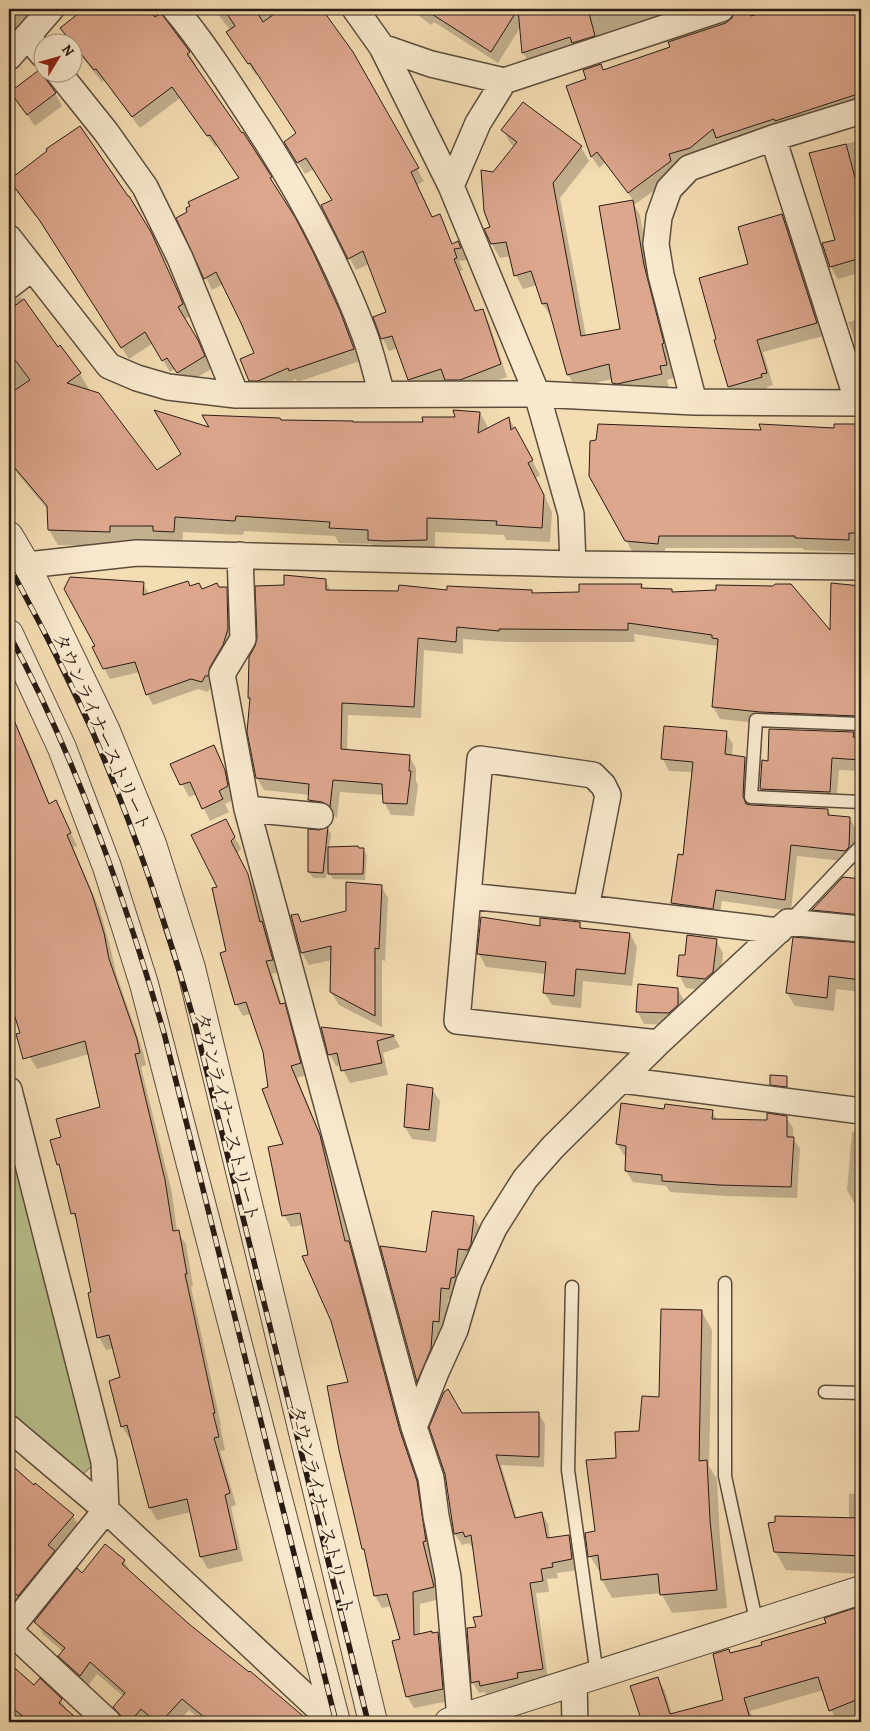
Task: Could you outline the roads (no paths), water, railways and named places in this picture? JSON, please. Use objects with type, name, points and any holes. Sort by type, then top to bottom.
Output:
[{"type":"street","points":[[41,32],[51,9]]},
{"type":"street","points":[[175,9],[202,42],[258,127],[304,203],[345,284],[366,338],[382,394]]},
{"type":"street","points":[[355,9],[382,47],[451,186],[537,394],[572,514],[573,564]]},
{"type":"street","points":[[382,47],[431,64],[504,81],[721,9]]},
{"type":"street","points":[[9,57],[32,46]]},
{"type":"street","points":[[451,186],[478,123],[504,81]]},
{"type":"street","points":[[66,82],[106,132],[145,188],[180,258],[236,395]]},
{"type":"street","points":[[694,402],[661,275],[656,244],[659,217],[669,189],[689,168],[773,138],[861,111]]},
{"type":"street","points":[[9,238],[108,366],[168,387],[236,395],[537,394],[694,402],[860,403],[773,138]]},
{"type":"street","points":[[9,286],[32,268]]},
{"type":"street","name":"タウンライナーストリート","points":[[9,536],[17,566],[105,729],[152,844],[191,968],[373,1722]]},
{"type":"street","points":[[17,566],[137,553],[573,564],[861,567]]},
{"type":"street","points":[[240,556],[243,639],[222,674],[246,809],[414,1427],[431,1478],[436,1516],[448,1577],[455,1720],[757,1625],[861,1590]]},
{"type":"street","points":[[9,634],[62,748],[107,867],[144,984],[336,1722]]},
{"type":"street","points":[[586,908],[608,795],[604,785],[593,775],[480,759],[457,1021],[658,1042]]},
{"type":"street","points":[[246,809],[320,816]]},
{"type":"street","points":[[468,896],[784,927],[861,929]]},
{"type":"street","points":[[414,1427],[455,1330],[469,1282],[494,1228],[531,1172],[553,1147],[658,1042],[784,927]]},
{"type":"street","points":[[622,1080],[861,1111]]},
{"type":"street","points":[[9,1090],[104,1462],[106,1510],[9,1630],[108,1722]]},
{"type":"street","points":[[9,1428],[106,1510],[319,1708],[326,1722]]},
{"type":"street","points":[[575,1722],[585,1679]]},
{"type":"lane","points":[[861,724],[756,720],[751,797],[861,802]]},
{"type":"lane","points":[[784,927],[861,846]]},
{"type":"lane","points":[[725,1282],[725,1476],[757,1625]]},
{"type":"lane","points":[[572,1287],[568,1470],[585,1679]]},
{"type":"lane","points":[[824,1392],[861,1393]]},
{"type":"railway","points":[[9,566],[64,671],[109,770],[136,841],[173,951],[195,1024],[368,1722]]},
{"type":"railway","points":[[9,634],[34,682],[77,779],[97,829],[149,982],[164,1033],[336,1722]]}]
